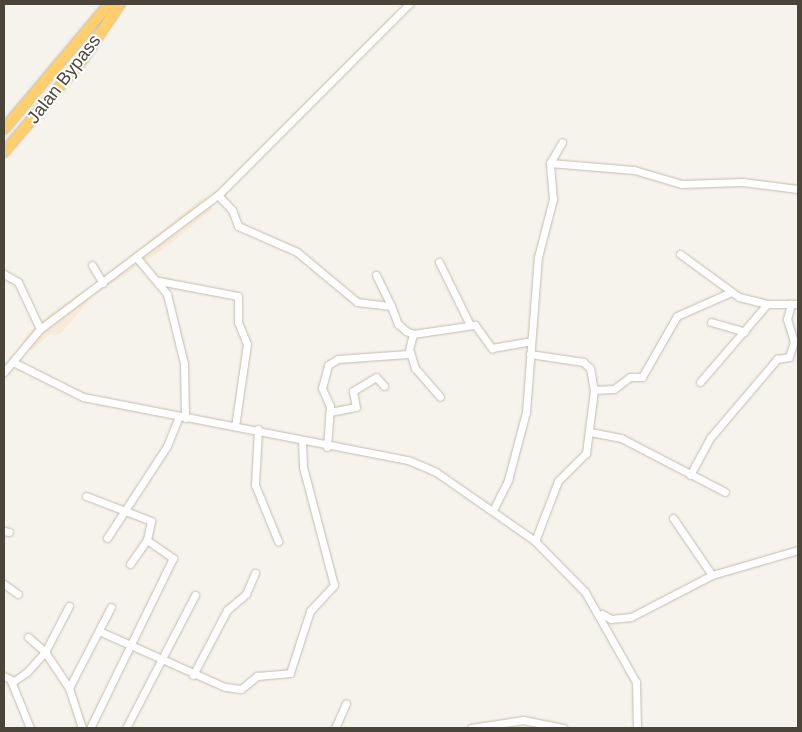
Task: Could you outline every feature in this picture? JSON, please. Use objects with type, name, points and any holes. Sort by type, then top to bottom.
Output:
[{"type":"highway","name":"Jalan Bypass","points":[[4,129],[109,4]]},
{"type":"highway","name":"Jalan Bypass","points":[[4,152],[76,67],[120,4]]},
{"type":"street","points":[[4,372],[40,329],[137,258],[218,195],[409,4]]},
{"type":"street","points":[[493,510],[508,480],[526,412],[530,341],[542,232],[552,199],[550,163],[562,142]]},
{"type":"street","points":[[550,163],[611,167],[682,184],[742,182],[798,189]]},
{"type":"street","points":[[218,195],[232,210],[238,226],[250,234],[297,252],[357,302],[391,306]]},
{"type":"street","points":[[680,254],[729,293],[767,304],[795,304],[787,319],[794,342],[789,357],[777,359],[707,442],[690,475]]},
{"type":"street","points":[[107,538],[182,418],[184,364],[167,294],[159,281],[137,258]]},
{"type":"street","points":[[439,262],[470,325]]},
{"type":"street","points":[[92,265],[103,283]]},
{"type":"street","points":[[4,274],[18,282],[40,329]]},
{"type":"street","points":[[376,274],[400,327],[413,334],[470,325],[481,328],[492,348],[530,341]]},
{"type":"street","points":[[159,281],[195,292],[238,296],[238,322],[247,344],[243,397],[235,403],[235,426]]},
{"type":"street","points":[[594,390],[618,388],[630,377],[642,377],[678,316],[729,293]]},
{"type":"street","points":[[700,382],[745,332],[767,304]]},
{"type":"street","points":[[711,322],[745,332]]},
{"type":"street","points":[[413,334],[410,352],[415,368],[440,397]]},
{"type":"street","points":[[327,447],[330,412],[322,388],[332,361],[410,352]]},
{"type":"street","points":[[530,354],[583,362],[590,368],[594,390],[590,432],[581,460],[558,481],[535,541]]},
{"type":"street","points":[[13,362],[83,397],[182,418],[258,429],[327,447],[425,466],[493,510],[535,541],[570,574],[600,612],[636,682],[637,728]]},
{"type":"street","points":[[330,412],[356,407],[353,391],[376,377],[384,386]]},
{"type":"street","points":[[258,429],[255,485],[278,541]]},
{"type":"street","points":[[590,432],[621,438],[725,492]]},
{"type":"street","points":[[99,631],[193,675],[238,689],[259,675],[290,674],[310,611],[332,589],[332,570],[303,467],[302,441]]},
{"type":"street","points":[[86,496],[152,522],[147,540],[130,564]]},
{"type":"street","points":[[673,518],[712,575]]},
{"type":"street","points":[[90,728],[173,560],[171,554],[147,540]]},
{"type":"street","points":[[600,612],[611,619],[630,617],[712,575],[798,550]]},
{"type":"street","points":[[193,675],[227,610],[246,594],[255,572]]},
{"type":"street","points":[[4,584],[18,594]]},
{"type":"street","points":[[126,728],[195,595]]},
{"type":"street","points":[[11,681],[19,680],[45,652],[69,606]]},
{"type":"street","points":[[69,688],[111,607]]},
{"type":"street","points":[[28,637],[45,652],[69,688],[82,728]]},
{"type":"street","points":[[4,676],[11,681],[30,728]]},
{"type":"street","points":[[335,728],[346,703]]},
{"type":"street","points":[[471,728],[523,720],[563,728]]},
{"type":"shaded area","points":[[205,196],[213,209],[158,253],[93,296],[60,334],[49,335],[32,350],[21,346],[28,333],[56,309],[90,288]]}]
